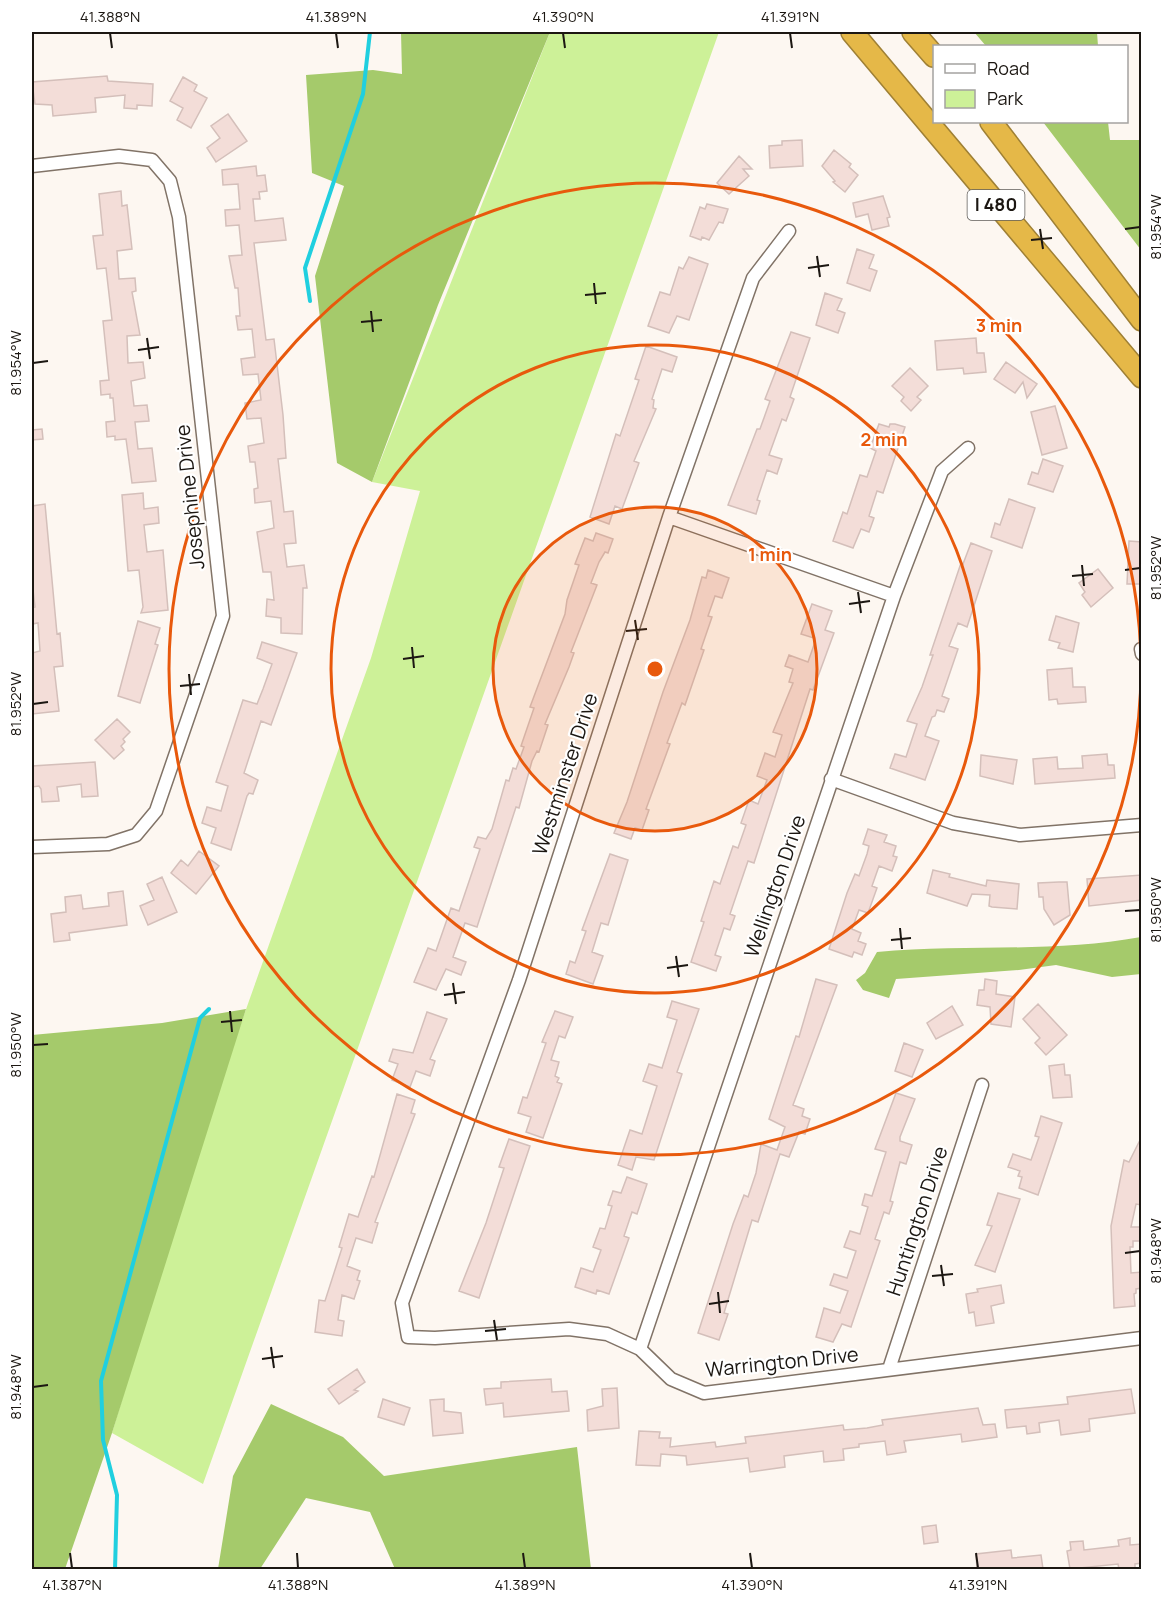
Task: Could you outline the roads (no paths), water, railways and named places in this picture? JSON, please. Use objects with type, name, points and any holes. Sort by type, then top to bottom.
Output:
[{"type":"highway","name":"I 480","points":[[852,32],[1142,377]]},
{"type":"highway","points":[[913,32],[933,55]]},
{"type":"highway","name":"I 480","points":[[992,123],[1142,320]]},
{"type":"street","name":"Josephine Drive","points":[[32,166],[119,156],[152,160],[170,182],[179,217],[223,616],[156,811],[136,835],[108,844],[32,847]]},
{"type":"street","name":"Westminster Drive","points":[[408,1337],[402,1303],[519,980],[669,517],[753,278],[789,231]]},
{"type":"street","name":"Wellington Drive","points":[[640,1349],[894,596],[942,471],[968,448]]},
{"type":"street","points":[[669,517],[894,596]]},
{"type":"street","points":[[1141,649],[1142,654]]},
{"type":"street","points":[[831,779],[953,823],[1020,835],[1142,825]]},
{"type":"street","name":"Huntington Drive","points":[[889,1369],[982,1085]]},
{"type":"street","name":"Warrington Drive","points":[[408,1337],[435,1338],[569,1329],[607,1334],[640,1349],[671,1379],[704,1393],[1142,1338]]},
{"type":"waterway","points":[[310,301],[305,268],[363,94],[370,32]]},
{"type":"waterway","points":[[115,1570],[117,1495],[103,1440],[101,1381],[200,1018],[209,1009]]}]
